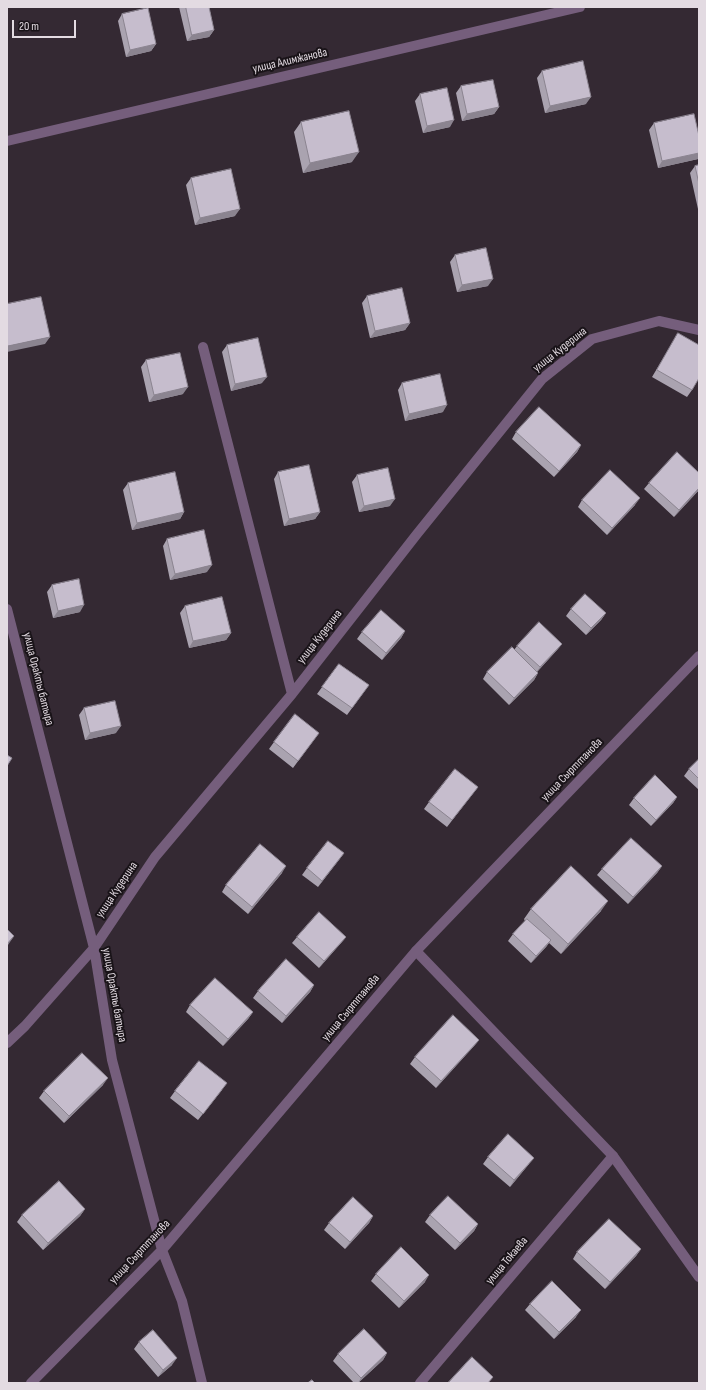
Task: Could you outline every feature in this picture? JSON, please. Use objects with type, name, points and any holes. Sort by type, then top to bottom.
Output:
[{"type":"street","name":"улица Алимжанова","points":[[7,141],[580,7]]},
{"type":"street","name":"улица Кудерина","points":[[7,1043],[25,1026],[94,948],[155,857],[292,694],[416,534],[542,379],[592,339],[659,321],[699,330]]},
{"type":"street","points":[[203,347],[292,694]]},
{"type":"street","name":"улица Оракты батыра","points":[[7,609],[94,948],[112,1060],[162,1250],[182,1301],[202,1383]]},
{"type":"street","name":"улица Сырттанова","points":[[30,1383],[162,1250],[416,951],[699,656]]},
{"type":"street","points":[[416,951],[613,1156],[699,1277]]},
{"type":"street","name":"улица Токаева","points":[[420,1383],[613,1156]]},
{"type":"building","points":[[186,7],[209,7],[214,30],[192,35]]},
{"type":"building","points":[[148,8],[156,44],[130,50],[122,14]]},
{"type":"building","points":[[583,61],[591,97],[550,106],[542,71]]},
{"type":"building","points":[[493,80],[499,107],[467,114],[461,86]]},
{"type":"building","points":[[447,88],[454,120],[427,126],[420,94]]},
{"type":"building","points":[[349,111],[359,152],[310,163],[301,122]]},
{"type":"building","points":[[694,114],[699,136],[699,153],[662,161],[654,123]]},
{"type":"building","points":[[699,165],[699,184],[695,166]]},
{"type":"building","points":[[231,169],[240,209],[200,218],[191,178]]},
{"type":"building","points":[[486,248],[493,279],[462,285],[455,255]]},
{"type":"building","points":[[402,288],[410,323],[375,331],[367,296]]},
{"type":"building","points":[[41,297],[50,337],[8,346],[7,304]]},
{"type":"building","points":[[678,333],[699,345],[699,378],[692,390],[657,370]]},
{"type":"building","points":[[258,338],[267,377],[235,384],[227,345]]},
{"type":"building","points":[[180,353],[188,387],[154,395],[146,360]]},
{"type":"building","points":[[440,374],[447,405],[409,414],[402,383]]},
{"type":"building","points":[[539,407],[581,445],[559,471],[516,432]]},
{"type":"building","points":[[677,452],[699,473],[699,488],[679,510],[649,483]]},
{"type":"building","points":[[309,465],[320,512],[289,519],[278,472]]},
{"type":"building","points":[[388,468],[395,499],[364,506],[357,475]]},
{"type":"building","points":[[610,470],[640,498],[612,528],[582,500]]},
{"type":"building","points":[[175,472],[184,512],[137,523],[128,483]]},
{"type":"building","points":[[204,530],[212,565],[175,574],[167,539]]},
{"type":"building","points":[[79,579],[84,605],[58,611],[52,585]]},
{"type":"building","points":[[585,594],[606,613],[591,628],[571,609]]},
{"type":"building","points":[[222,597],[231,633],[193,641],[185,606]]},
{"type":"building","points":[[381,610],[405,631],[386,653],[362,632]]},
{"type":"building","points":[[539,622],[562,644],[540,667],[517,646]]},
{"type":"building","points":[[512,647],[538,673],[514,698],[487,672]]},
{"type":"building","points":[[339,664],[369,685],[352,708],[322,687]]},
{"type":"building","points":[[115,701],[121,726],[90,733],[84,708]]},
{"type":"building","points":[[295,714],[319,733],[298,761],[274,742]]},
{"type":"building","points":[[7,755],[12,758],[7,766]]},
{"type":"building","points":[[699,759],[699,779],[689,769]]},
{"type":"building","points":[[455,769],[478,787],[452,820],[429,802]]},
{"type":"building","points":[[655,775],[677,797],[656,820],[634,798]]},
{"type":"building","points":[[631,838],[662,866],[633,897],[602,869]]},
{"type":"building","points":[[328,841],[344,853],[322,881],[307,868]]},
{"type":"building","points":[[260,844],[286,866],[252,907],[226,885]]},
{"type":"building","points":[[571,866],[608,901],[568,944],[531,909]]},
{"type":"building","points":[[319,912],[346,937],[324,961],[297,937]]},
{"type":"building","points":[[527,919],[551,940],[536,956],[513,934]]},
{"type":"building","points":[[7,929],[14,936],[7,944]]},
{"type":"building","points":[[286,959],[314,985],[286,1016],[258,991]]},
{"type":"building","points":[[215,978],[253,1012],[228,1039],[190,1005]]},
{"type":"building","points":[[453,1015],[479,1040],[441,1081],[415,1057]]},
{"type":"building","points":[[82,1053],[108,1078],[69,1116],[44,1091]]},
{"type":"building","points":[[199,1061],[227,1083],[203,1114],[175,1091]]},
{"type":"building","points":[[508,1134],[534,1158],[514,1180],[488,1157]]},
{"type":"building","points":[[59,1181],[85,1209],[48,1243],[22,1215]]},
{"type":"building","points":[[448,1196],[478,1224],[460,1243],[430,1215]]},
{"type":"building","points":[[353,1197],[373,1216],[350,1242],[329,1223]]},
{"type":"building","points":[[609,1219],[641,1249],[610,1282],[577,1252]]},
{"type":"building","points":[[401,1247],[429,1275],[404,1301],[376,1274]]},
{"type":"building","points":[[552,1281],[581,1310],[559,1332],[530,1304]]},
{"type":"building","points":[[364,1329],[387,1353],[361,1378],[338,1354]]},
{"type":"building","points":[[153,1330],[177,1358],[163,1370],[139,1342]]},
{"type":"building","points":[[472,1357],[493,1377],[488,1383],[450,1383],[449,1382]]},
{"type":"building","points":[[312,1380],[315,1383],[308,1383]]}]
